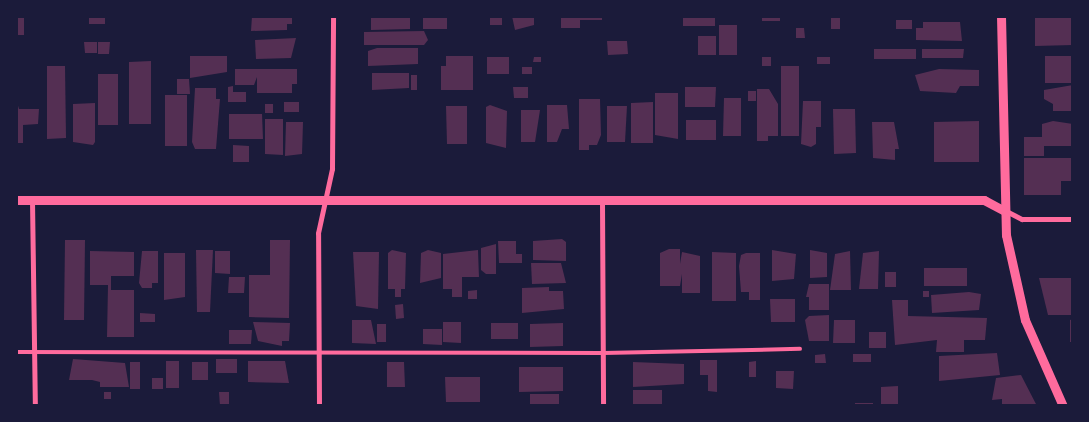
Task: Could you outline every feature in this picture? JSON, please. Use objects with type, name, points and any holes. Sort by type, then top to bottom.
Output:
[{"type":"street","points":[[319,406],[318,233],[332,169],[333,16]]},
{"type":"street","points":[[1001,16],[1003,210],[1025,320],[1063,406]]},
{"type":"street","points":[[16,200],[984,200],[1022,219],[1073,219]]},
{"type":"street","points":[[32,200],[35,406]]},
{"type":"street","points":[[602,201],[603,406]]},
{"type":"lane","points":[[16,352],[603,354],[800,349]]},
{"type":"building","points":[[16,16],[24,16],[24,35],[16,35]]},
{"type":"building","points":[[89,16],[105,16],[105,24],[89,24]]},
{"type":"building","points":[[252,16],[292,16],[292,24],[287,24],[287,30],[251,31]]},
{"type":"building","points":[[371,16],[410,16],[410,29],[371,30]]},
{"type":"building","points":[[423,16],[447,16],[447,29],[423,29]]},
{"type":"building","points":[[490,16],[502,16],[502,25],[490,25]]},
{"type":"building","points":[[512,16],[534,16],[534,25],[515,30]]},
{"type":"building","points":[[561,16],[602,16],[602,20],[580,20],[580,28],[561,28]]},
{"type":"building","points":[[683,16],[715,16],[715,26],[683,26]]},
{"type":"building","points":[[762,16],[780,16],[780,21],[762,21]]},
{"type":"building","points":[[831,16],[840,16],[840,29],[831,29]]},
{"type":"building","points":[[1035,18],[1073,18],[1073,45],[1035,46]]},
{"type":"building","points":[[896,20],[912,20],[912,29],[896,29]]},
{"type":"building","points":[[923,22],[960,22],[962,41],[916,40],[916,28],[923,28]]},
{"type":"building","points":[[719,25],[737,25],[737,55],[719,55]]},
{"type":"building","points":[[796,28],[804,28],[805,38],[796,38]]},
{"type":"building","points":[[424,31],[428,40],[424,45],[364,45],[364,32]]},
{"type":"building","points":[[698,36],[716,36],[716,55],[698,55]]},
{"type":"building","points":[[296,38],[291,58],[256,59],[255,40]]},
{"type":"building","points":[[607,41],[627,41],[628,54],[608,55]]},
{"type":"building","points":[[84,42],[97,42],[97,53],[85,53]]},
{"type":"building","points":[[98,42],[110,42],[109,54],[98,54]]},
{"type":"building","points":[[377,48],[418,48],[418,64],[368,66],[368,51]]},
{"type":"building","points":[[874,49],[916,49],[916,59],[874,59]]},
{"type":"building","points":[[922,49],[964,49],[963,58],[922,58]]},
{"type":"building","points":[[190,56],[227,56],[227,72],[190,78]]},
{"type":"building","points":[[446,56],[473,56],[473,90],[441,90],[441,66],[446,66]]},
{"type":"building","points":[[1045,56],[1073,56],[1073,83],[1045,83]]},
{"type":"building","points":[[487,57],[509,57],[509,74],[487,74]]},
{"type":"building","points":[[534,57],[541,57],[541,62],[533,62]]},
{"type":"building","points":[[762,57],[771,57],[771,66],[762,66]]},
{"type":"building","points":[[817,57],[830,57],[830,64],[817,64]]},
{"type":"building","points":[[151,61],[151,124],[129,124],[129,62]]},
{"type":"building","points":[[47,66],[65,66],[66,138],[47,139]]},
{"type":"building","points":[[781,66],[799,66],[799,136],[781,136]]},
{"type":"building","points":[[522,67],[532,67],[532,74],[522,74]]},
{"type":"building","points":[[235,69],[297,69],[297,84],[292,84],[292,93],[257,93],[257,77],[254,85],[235,85]]},
{"type":"building","points":[[939,69],[979,70],[979,86],[960,86],[956,93],[920,91],[915,75]]},
{"type":"building","points":[[372,73],[409,73],[409,88],[372,90]]},
{"type":"building","points":[[98,74],[118,74],[118,125],[98,125]]},
{"type":"building","points":[[411,75],[417,75],[417,90],[411,90]]},
{"type":"building","points":[[177,79],[189,79],[190,94],[177,94]]},
{"type":"building","points":[[1073,85],[1073,111],[1053,111],[1053,104],[1044,99],[1044,90]]},
{"type":"building","points":[[233,86],[233,92],[246,92],[246,102],[228,102],[228,87]]},
{"type":"building","points":[[513,87],[528,87],[528,98],[514,98]]},
{"type":"building","points":[[685,87],[716,87],[715,107],[685,107]]},
{"type":"building","points":[[195,88],[216,88],[216,99],[220,99],[216,149],[195,149],[192,142]]},
{"type":"building","points":[[757,89],[769,89],[778,104],[778,136],[768,136],[768,141],[757,141]]},
{"type":"building","points":[[748,91],[756,91],[756,101],[748,101]]},
{"type":"building","points":[[655,93],[678,93],[678,139],[655,135]]},
{"type":"building","points":[[165,95],[187,95],[187,146],[165,146]]},
{"type":"building","points":[[724,98],[741,98],[741,136],[723,136]]},
{"type":"building","points":[[16,99],[19,109],[39,109],[38,124],[23,125],[23,143],[16,143]]},
{"type":"building","points":[[579,99],[600,99],[601,135],[597,145],[589,145],[589,150],[579,150]]},
{"type":"building","points":[[803,101],[821,101],[821,127],[816,127],[816,144],[811,147],[801,144]]},
{"type":"building","points":[[284,102],[299,102],[299,112],[284,112]]},
{"type":"building","points":[[653,102],[653,143],[631,143],[631,103]]},
{"type":"building","points":[[95,103],[95,142],[93,145],[73,142],[73,104]]},
{"type":"building","points":[[265,104],[273,104],[273,113],[265,113]]},
{"type":"building","points":[[490,105],[507,111],[506,148],[486,143],[486,107]]},
{"type":"building","points":[[547,105],[567,105],[569,129],[562,129],[557,142],[547,142]]},
{"type":"building","points":[[446,106],[467,106],[467,144],[447,144]]},
{"type":"building","points":[[607,106],[627,106],[625,142],[607,142]]},
{"type":"building","points":[[833,109],[855,109],[856,153],[834,154]]},
{"type":"building","points":[[521,110],[540,110],[535,142],[521,142]]},
{"type":"building","points":[[229,114],[262,114],[263,139],[229,139]]},
{"type":"building","points":[[265,119],[283,119],[283,155],[265,154]]},
{"type":"building","points":[[686,120],[716,120],[716,140],[686,140]]},
{"type":"building","points":[[979,121],[979,162],[934,162],[934,122]]},
{"type":"building","points":[[1053,121],[1073,124],[1073,146],[1044,146],[1044,156],[1024,156],[1024,137],[1042,137],[1042,124]]},
{"type":"building","points":[[286,122],[303,122],[302,154],[285,156]]},
{"type":"building","points":[[872,122],[894,122],[899,149],[895,149],[895,160],[873,158]]},
{"type":"building","points":[[233,145],[249,146],[249,162],[233,162]]},
{"type":"building","points":[[1024,158],[1073,158],[1073,181],[1061,181],[1061,195],[1024,195]]},
{"type":"building","points":[[562,239],[566,242],[566,261],[533,260],[533,241]]},
{"type":"building","points":[[65,240],[85,240],[84,320],[64,320]]},
{"type":"building","points":[[270,240],[290,240],[289,318],[249,317],[249,275],[270,275]]},
{"type":"building","points":[[498,241],[516,241],[516,254],[522,254],[522,263],[499,263]]},
{"type":"building","points":[[496,244],[496,274],[486,274],[481,270],[481,248]]},
{"type":"building","points":[[669,249],[680,249],[680,264],[682,252],[700,256],[700,293],[682,293],[682,274],[680,286],[660,286],[660,253]]},
{"type":"building","points":[[196,250],[213,250],[210,312],[197,312]]},
{"type":"building","points":[[392,250],[406,253],[405,289],[401,289],[401,297],[395,297],[395,289],[388,289],[388,253]]},
{"type":"building","points":[[428,250],[441,253],[441,278],[420,283],[421,253]]},
{"type":"building","points":[[478,250],[479,277],[462,277],[462,297],[452,297],[452,289],[443,289],[443,254]]},
{"type":"building","points":[[772,250],[796,254],[794,279],[772,281]]},
{"type":"building","points":[[810,250],[827,253],[827,277],[810,278]]},
{"type":"building","points":[[90,251],[134,252],[134,276],[111,276],[111,290],[134,290],[134,337],[107,337],[108,285],[90,285]]},
{"type":"building","points":[[142,251],[158,251],[158,283],[152,283],[152,288],[142,288],[139,283]]},
{"type":"building","points":[[215,251],[230,251],[230,274],[215,273]]},
{"type":"building","points":[[850,251],[851,290],[830,290],[835,254]]},
{"type":"building","points":[[879,251],[878,289],[859,289],[863,253]]},
{"type":"building","points":[[353,252],[379,252],[378,309],[356,306]]},
{"type":"building","points":[[712,252],[736,253],[736,301],[712,301]]},
{"type":"building","points":[[164,253],[185,253],[185,297],[164,300]]},
{"type":"building","points":[[760,253],[760,300],[749,300],[749,292],[741,292],[739,266],[741,255]]},
{"type":"building","points":[[531,263],[561,263],[566,283],[532,284]]},
{"type":"building","points":[[924,268],[967,268],[967,286],[924,286]]},
{"type":"building","points":[[885,272],[896,272],[896,287],[885,287]]},
{"type":"building","points":[[229,277],[245,277],[244,293],[228,293]]},
{"type":"building","points":[[1039,278],[1073,278],[1073,315],[1048,315]]},
{"type":"building","points":[[809,284],[829,284],[829,310],[809,310],[809,297],[806,297]]},
{"type":"building","points":[[549,287],[549,291],[563,291],[564,309],[522,313],[522,288]]},
{"type":"building","points":[[477,290],[477,299],[468,299],[468,291]]},
{"type":"building","points":[[923,291],[929,291],[929,297],[923,297]]},
{"type":"building","points":[[969,292],[981,294],[979,310],[932,313],[931,295]]},
{"type":"building","points":[[770,299],[795,299],[795,322],[771,322]]},
{"type":"building","points":[[892,300],[908,300],[908,316],[987,318],[985,340],[964,340],[964,352],[936,352],[937,340],[895,345]]},
{"type":"building","points":[[403,304],[404,318],[396,319],[395,305]]},
{"type":"building","points":[[140,313],[155,314],[155,322],[140,322]]},
{"type":"building","points":[[829,315],[829,341],[809,341],[805,320],[809,316]]},
{"type":"building","points":[[1073,319],[1073,342],[1070,342],[1070,320]]},
{"type":"building","points":[[352,320],[371,320],[376,344],[352,343]]},
{"type":"building","points":[[834,320],[855,320],[855,343],[833,343]]},
{"type":"building","points":[[253,322],[290,323],[289,341],[282,341],[282,346],[258,341]]},
{"type":"building","points":[[443,322],[461,322],[461,343],[443,342]]},
{"type":"building","points":[[491,323],[518,323],[518,339],[491,339]]},
{"type":"building","points":[[563,323],[563,346],[530,347],[530,324]]},
{"type":"building","points":[[377,324],[386,324],[386,342],[377,342]]},
{"type":"building","points":[[423,329],[442,329],[442,345],[423,344]]},
{"type":"building","points":[[229,330],[252,330],[251,344],[229,344]]},
{"type":"building","points":[[869,332],[886,332],[886,348],[869,348]]},
{"type":"building","points":[[997,353],[1000,375],[939,381],[939,356]]},
{"type":"building","points":[[825,354],[826,363],[815,363],[815,355]]},
{"type":"building","points":[[853,354],[871,354],[871,362],[853,362]]},
{"type":"building","points":[[73,359],[125,363],[129,387],[100,387],[100,382],[92,380],[69,380]]},
{"type":"building","points":[[216,359],[237,359],[237,373],[216,373]]},
{"type":"building","points":[[700,360],[717,360],[717,392],[708,391],[708,375],[700,375]]},
{"type":"building","points":[[166,361],[179,361],[179,388],[166,388]]},
{"type":"building","points":[[248,361],[285,361],[289,383],[248,382]]},
{"type":"building","points":[[756,361],[756,377],[749,377],[749,362]]},
{"type":"building","points":[[130,362],[140,362],[140,389],[130,389]]},
{"type":"building","points":[[192,362],[208,362],[208,380],[192,380]]},
{"type":"building","points":[[387,362],[404,362],[405,387],[387,387]]},
{"type":"building","points":[[633,362],[684,364],[684,384],[633,387]]},
{"type":"building","points":[[519,367],[563,367],[563,391],[519,392]]},
{"type":"building","points":[[776,371],[794,371],[793,389],[776,388]]},
{"type":"building","points":[[1021,375],[1037,406],[1002,406],[1002,399],[992,400],[996,378]]},
{"type":"building","points":[[445,377],[480,377],[480,402],[446,402]]},
{"type":"building","points":[[152,378],[163,378],[163,389],[152,389]]},
{"type":"building","points":[[898,386],[898,406],[881,406],[881,387]]},
{"type":"building","points":[[633,390],[662,390],[662,406],[633,406]]},
{"type":"building","points":[[104,392],[111,392],[111,399],[104,399]]},
{"type":"building","points":[[219,392],[229,392],[229,406],[220,406]]},
{"type":"building","points":[[530,394],[559,394],[559,406],[530,406]]},
{"type":"building","points":[[855,403],[873,403],[873,406],[855,406]]}]
